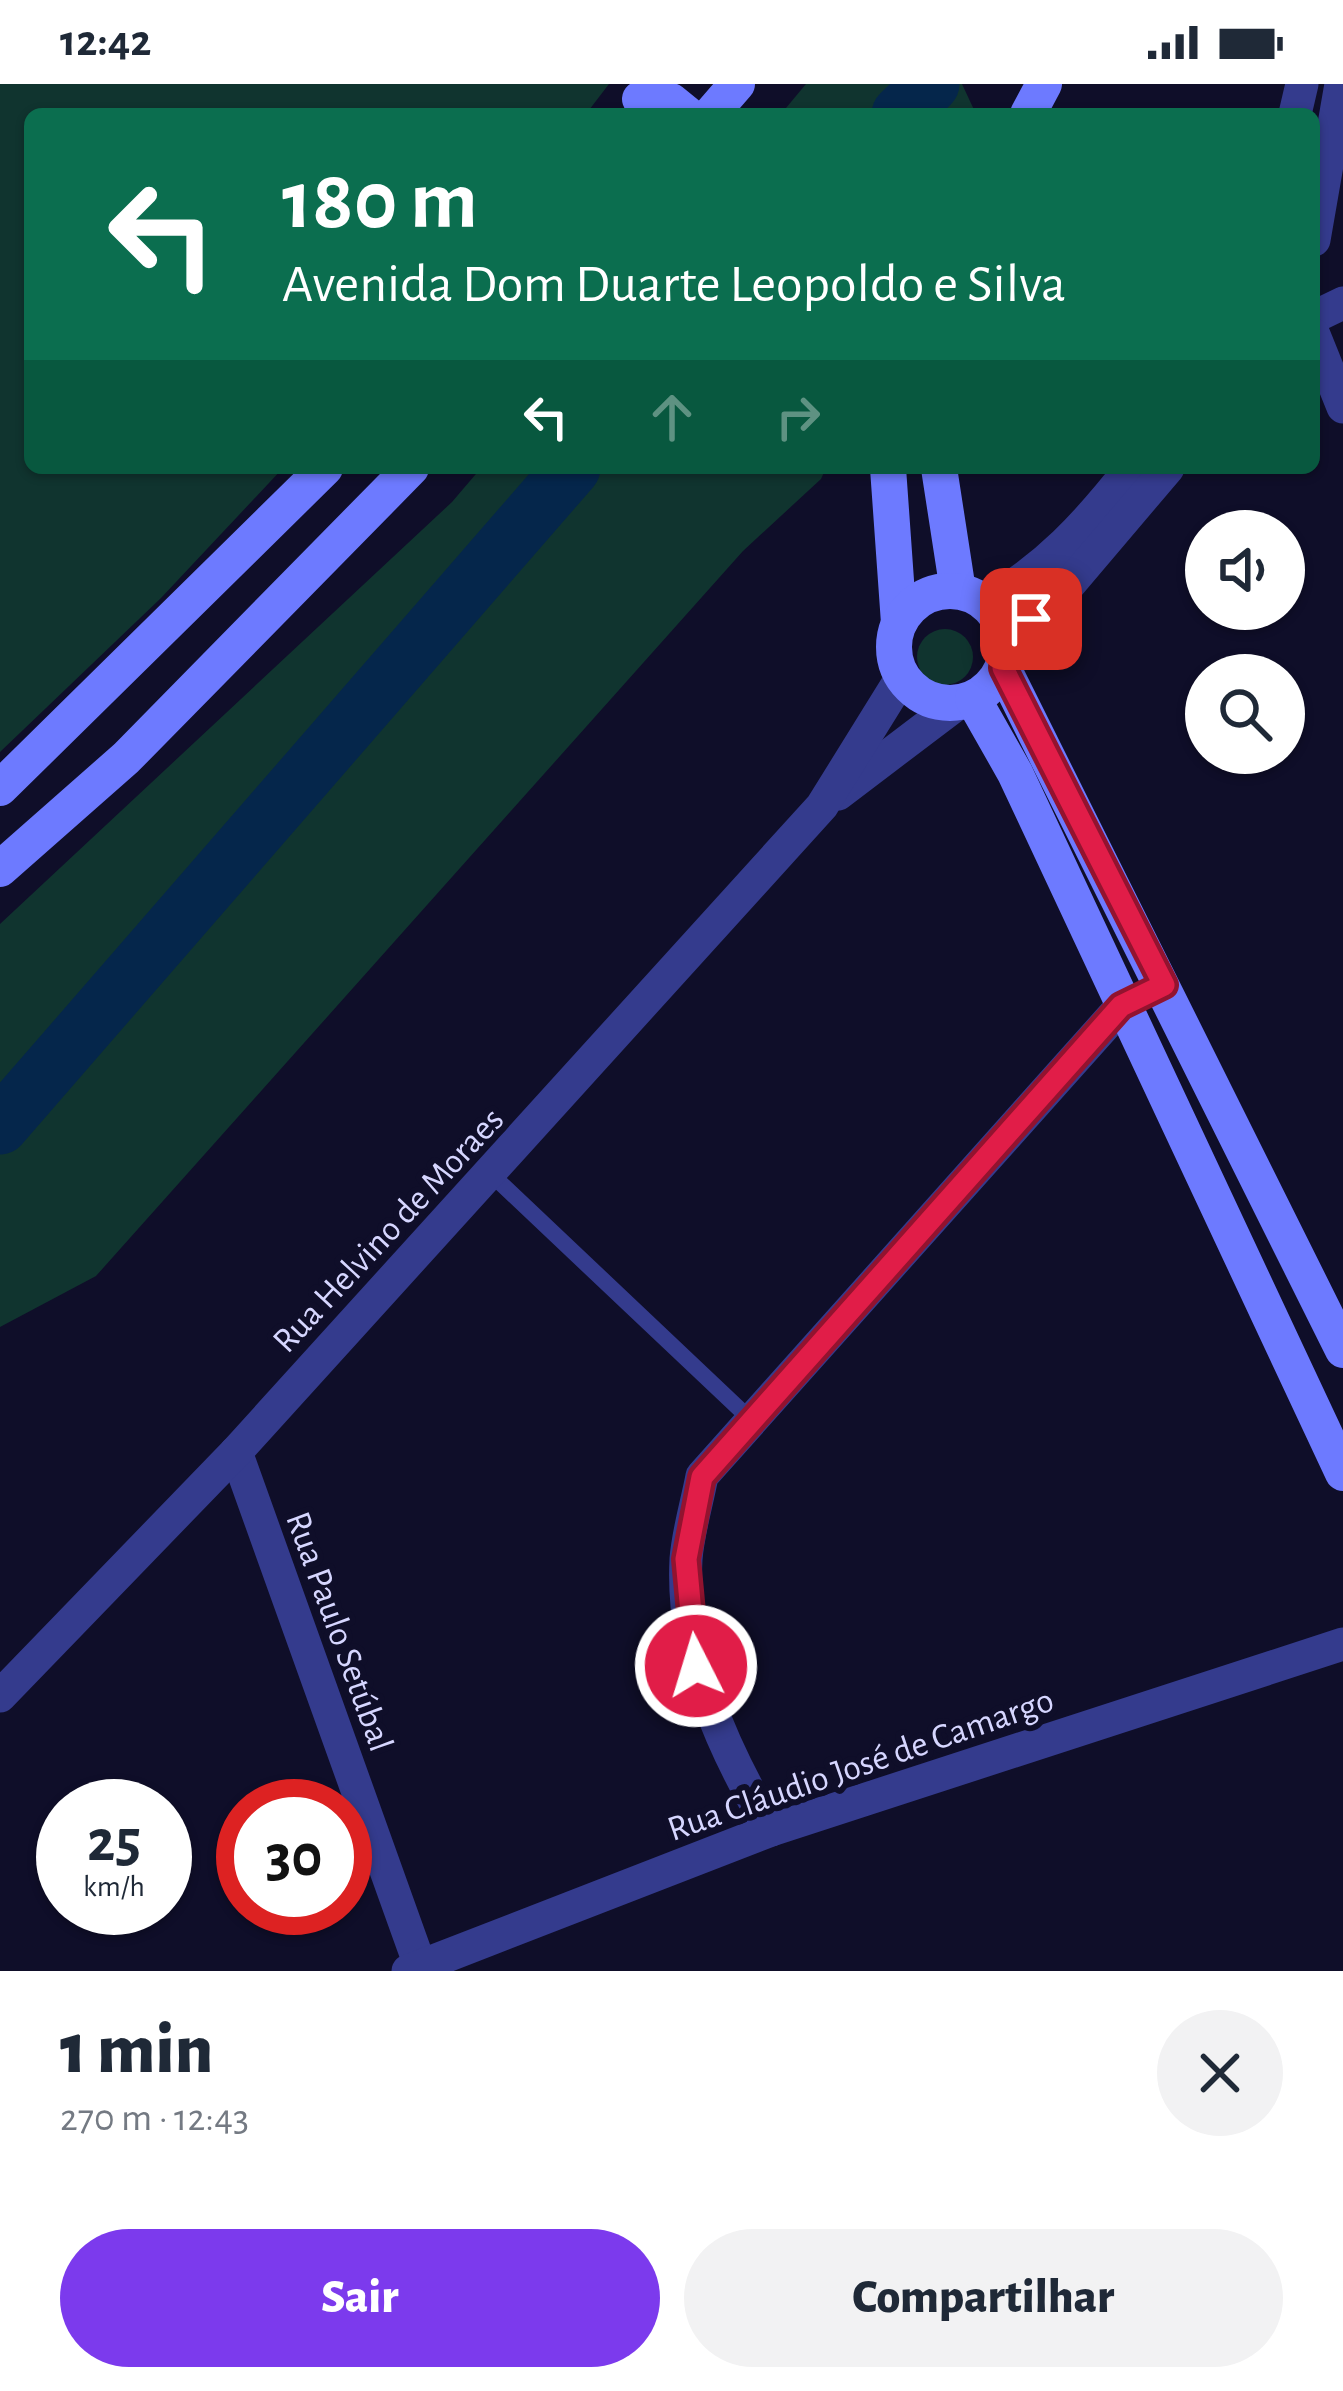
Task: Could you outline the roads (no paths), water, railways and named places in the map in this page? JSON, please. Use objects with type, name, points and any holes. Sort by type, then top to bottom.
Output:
[{"type":"main road","points":[[716,108],[737,84]]},
{"type":"main road","points":[[640,99],[671,101],[680,108]]},
{"type":"main road","points":[[0,788],[319,474]]},
{"type":"main road","points":[[0,869],[126,758],[405,474]]},
{"type":"main road","points":[[888,474],[899,623],[895,659],[902,676],[926,698],[965,701]]},
{"type":"main road","points":[[940,474],[971,597],[1005,653],[1343,1350]]},
{"type":"main road","points":[[899,623],[923,597],[971,597]]},
{"type":"main road","points":[[965,701],[1005,653]]},
{"type":"main road","points":[[965,701],[1015,773],[1343,1473]]},
{"type":"main road","points":[[1121,1006],[1164,985]]},
{"type":"street","points":[[1320,207],[1342,84]]},
{"type":"street","points":[[1320,350],[1343,407]]},
{"type":"street","points":[[971,597],[1031,578],[1092,519],[1126,474]]},
{"type":"street","points":[[1005,653],[1163,474]]},
{"type":"street","name":"Rua Helvino de Moraes","points":[[0,1696],[236,1452],[822,806],[902,676]]},
{"type":"street","name":"Rua Helvino de Moraes","points":[[822,806],[965,701]]},
{"type":"street","points":[[771,1830],[731,1764],[696,1666],[686,1559],[702,1477],[1121,1006]]},
{"type":"street","name":"Rua Paulo Setúbal","points":[[236,1452],[417,1969]]},
{"type":"street","name":"Rua Cláudio José de Camargo","points":[[417,1969],[771,1830],[1343,1644]]},
{"type":"lane","points":[[491,1174],[750,1419]]},
{"type":"waterway","points":[[906,108],[931,84]]},
{"type":"waterway","points":[[0,1126],[567,474]]}]
